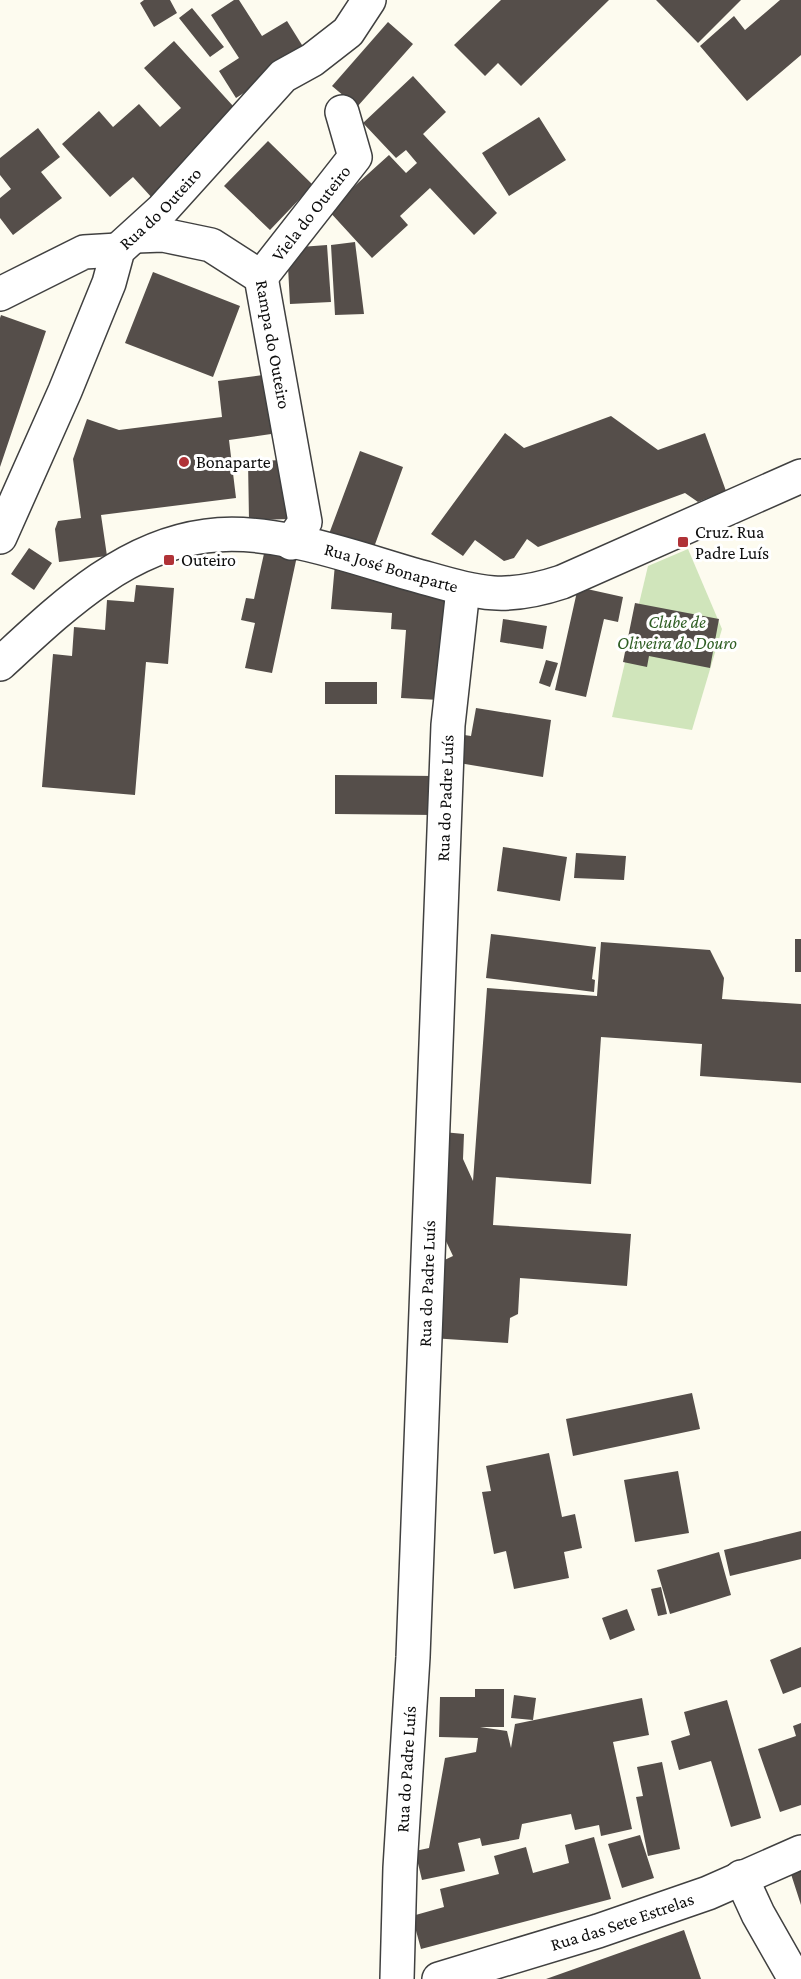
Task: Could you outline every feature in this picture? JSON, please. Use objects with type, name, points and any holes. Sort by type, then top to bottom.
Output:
[{"type":"street","name":"Rua do Outeiro","points":[[0,537],[127,243],[283,76],[312,60],[348,32],[369,0]]},
{"type":"street","name":"Viela do Outeiro","points":[[261,277],[355,157],[342,112]]},
{"type":"street","name":"Rampa do Outeiro","points":[[0,294],[84,252],[163,235],[211,245],[261,277],[305,522],[291,543]]},
{"type":"street","name":"Rua José Bonaparte","points":[[0,664],[85,590],[111,572],[154,550],[206,536],[258,537],[312,546],[463,589],[501,595],[530,593],[552,586],[801,476]]},
{"type":"street","name":"Rua do Padre Luís","points":[[397,1979],[413,1657],[447,737],[463,589]]},
{"type":"street","name":"Rua das Sete Estrelas","points":[[439,1979],[598,1931],[708,1893],[801,1852]]},
{"type":"street","points":[[741,1877],[758,1914],[795,1979]]},
{"type":"green space","name":"Clube de Oliveira do Douro","points":[[688,549],[722,629],[692,730],[612,717],[648,566]]},
{"type":"building","points":[[144,0],[170,0],[177,13],[154,27],[140,3]]},
{"type":"building","points":[[234,0],[239,0],[262,36],[287,21],[307,53],[236,98],[219,71],[239,58],[211,15]]},
{"type":"building","points":[[501,0],[609,0],[521,86],[498,63],[485,76],[454,45]]},
{"type":"building","points":[[656,0],[741,0],[698,43]]},
{"type":"building","points":[[780,0],[801,0],[801,55],[747,101],[700,46],[734,16],[745,30]]},
{"type":"building","points":[[192,8],[224,47],[210,57],[179,18]]},
{"type":"building","points":[[388,22],[413,44],[357,107],[332,86]]},
{"type":"building","points":[[174,41],[243,117],[153,199],[133,177],[110,197],[62,144],[99,111],[113,127],[139,104],[160,127],[181,108],[144,68]]},
{"type":"building","points":[[413,76],[446,112],[423,134],[497,213],[474,235],[430,188],[400,216],[408,225],[372,258],[328,210],[389,155],[406,173],[417,163],[406,150],[396,158],[363,123]]},
{"type":"building","points":[[539,117],[566,160],[509,196],[482,153]]},
{"type":"building","points":[[38,128],[60,157],[41,172],[62,198],[13,235],[0,218],[0,198],[11,189],[0,175],[0,158]]},
{"type":"building","points":[[268,141],[313,185],[270,230],[224,186]]},
{"type":"building","points":[[355,242],[364,314],[335,315],[331,245]]},
{"type":"building","points":[[327,245],[331,302],[290,304],[287,248]]},
{"type":"building","points":[[153,272],[240,306],[213,377],[125,343]]},
{"type":"building","points":[[1,315],[46,331],[0,467],[0,318]]},
{"type":"building","points":[[270,374],[278,433],[229,440],[236,498],[101,515],[107,556],[59,562],[55,529],[58,521],[81,518],[73,459],[87,419],[119,430],[222,417],[218,381]]},
{"type":"building","points":[[611,416],[658,450],[705,433],[726,491],[698,502],[685,493],[538,547],[527,539],[514,558],[504,561],[475,540],[463,556],[431,534],[505,433],[524,448]]},
{"type":"building","points":[[360,451],[403,467],[373,550],[329,534]]},
{"type":"building","points":[[290,460],[291,519],[249,520],[248,461]]},
{"type":"building","points":[[29,548],[52,563],[34,590],[11,574]]},
{"type":"building","points":[[265,549],[297,556],[272,673],[245,668],[255,623],[241,620],[246,598],[254,599]]},
{"type":"building","points":[[335,564],[446,589],[440,700],[401,698],[406,630],[391,629],[392,613],[331,609]]},
{"type":"building","points":[[136,585],[174,588],[168,664],[146,662],[135,795],[42,787],[53,654],[72,656],[74,627],[105,630],[107,600],[134,602]]},
{"type":"building","points":[[578,587],[623,597],[618,622],[604,619],[586,697],[555,690]]},
{"type":"building","points":[[635,603],[719,619],[710,668],[649,656],[647,667],[623,662]]},
{"type":"building","points":[[503,619],[547,626],[543,649],[500,642]]},
{"type":"building","points":[[546,660],[558,663],[550,687],[539,683]]},
{"type":"building","points":[[325,682],[377,682],[377,704],[325,704]]},
{"type":"building","points":[[476,708],[551,720],[543,777],[447,761],[451,733],[471,736]]},
{"type":"building","points":[[335,775],[436,776],[435,815],[335,814]]},
{"type":"building","points":[[503,847],[567,857],[560,901],[497,891]]},
{"type":"building","points":[[576,853],[626,856],[624,880],[574,878]]},
{"type":"building","points":[[491,934],[596,947],[592,979],[595,980],[594,992],[486,978]]},
{"type":"building","points":[[795,939],[801,939],[801,972],[795,972]]},
{"type":"building","points":[[601,942],[710,950],[724,978],[722,999],[801,1004],[801,1083],[700,1076],[702,1044],[601,1037],[591,1184],[496,1177],[493,1225],[631,1234],[627,1286],[520,1278],[518,1314],[510,1318],[508,1343],[431,1338],[436,1264],[453,1256],[437,1222],[443,1132],[464,1134],[463,1159],[473,1181],[487,988],[597,996]]},
{"type":"building","points":[[692,1393],[700,1429],[573,1456],[566,1419]]},
{"type":"building","points":[[549,1453],[562,1517],[575,1514],[582,1548],[564,1552],[569,1578],[514,1589],[506,1551],[494,1554],[482,1492],[491,1491],[486,1466]]},
{"type":"building","points":[[678,1471],[689,1533],[635,1542],[624,1480]]},
{"type":"building","points":[[801,1531],[801,1559],[730,1576],[724,1550]]},
{"type":"building","points":[[719,1552],[731,1595],[670,1614],[657,1570]]},
{"type":"building","points":[[661,1587],[667,1614],[658,1616],[651,1589]]},
{"type":"building","points":[[627,1609],[635,1630],[610,1640],[602,1618]]},
{"type":"building","points":[[801,1647],[801,1687],[783,1694],[770,1660]]},
{"type":"building","points":[[475,1689],[504,1689],[504,1727],[480,1727],[507,1731],[511,1748],[515,1724],[642,1698],[649,1735],[613,1742],[632,1829],[601,1836],[599,1825],[575,1830],[571,1814],[522,1824],[519,1839],[482,1846],[480,1838],[458,1843],[465,1871],[422,1880],[415,1851],[429,1848],[445,1758],[476,1752],[478,1738],[439,1737],[440,1697],[475,1697]]},
{"type":"building","points":[[514,1695],[536,1698],[533,1720],[511,1718]]},
{"type":"building","points":[[727,1700],[761,1818],[731,1827],[711,1761],[679,1770],[671,1741],[690,1735],[684,1712]]},
{"type":"building","points":[[801,1723],[801,1805],[780,1812],[758,1749],[796,1736],[793,1726]]},
{"type":"building","points":[[662,1762],[680,1849],[648,1856],[636,1797],[643,1796],[637,1767]]},
{"type":"building","points":[[640,1835],[654,1878],[622,1888],[608,1844]]},
{"type":"building","points":[[594,1837],[611,1899],[421,1949],[412,1916],[444,1907],[440,1889],[499,1874],[494,1856],[526,1847],[533,1873],[569,1863],[565,1845]]},
{"type":"building","points":[[801,1868],[801,1905],[790,1871]]},
{"type":"building","points":[[684,1930],[701,1979],[546,1979]]},
{"type":"place","name":"Bonaparte","points":[[184,462]]},
{"type":"place","name":"Cruz. Rua Padre Luís","points":[[683,542]]},
{"type":"place","name":"Outeiro","points":[[169,560]]}]
